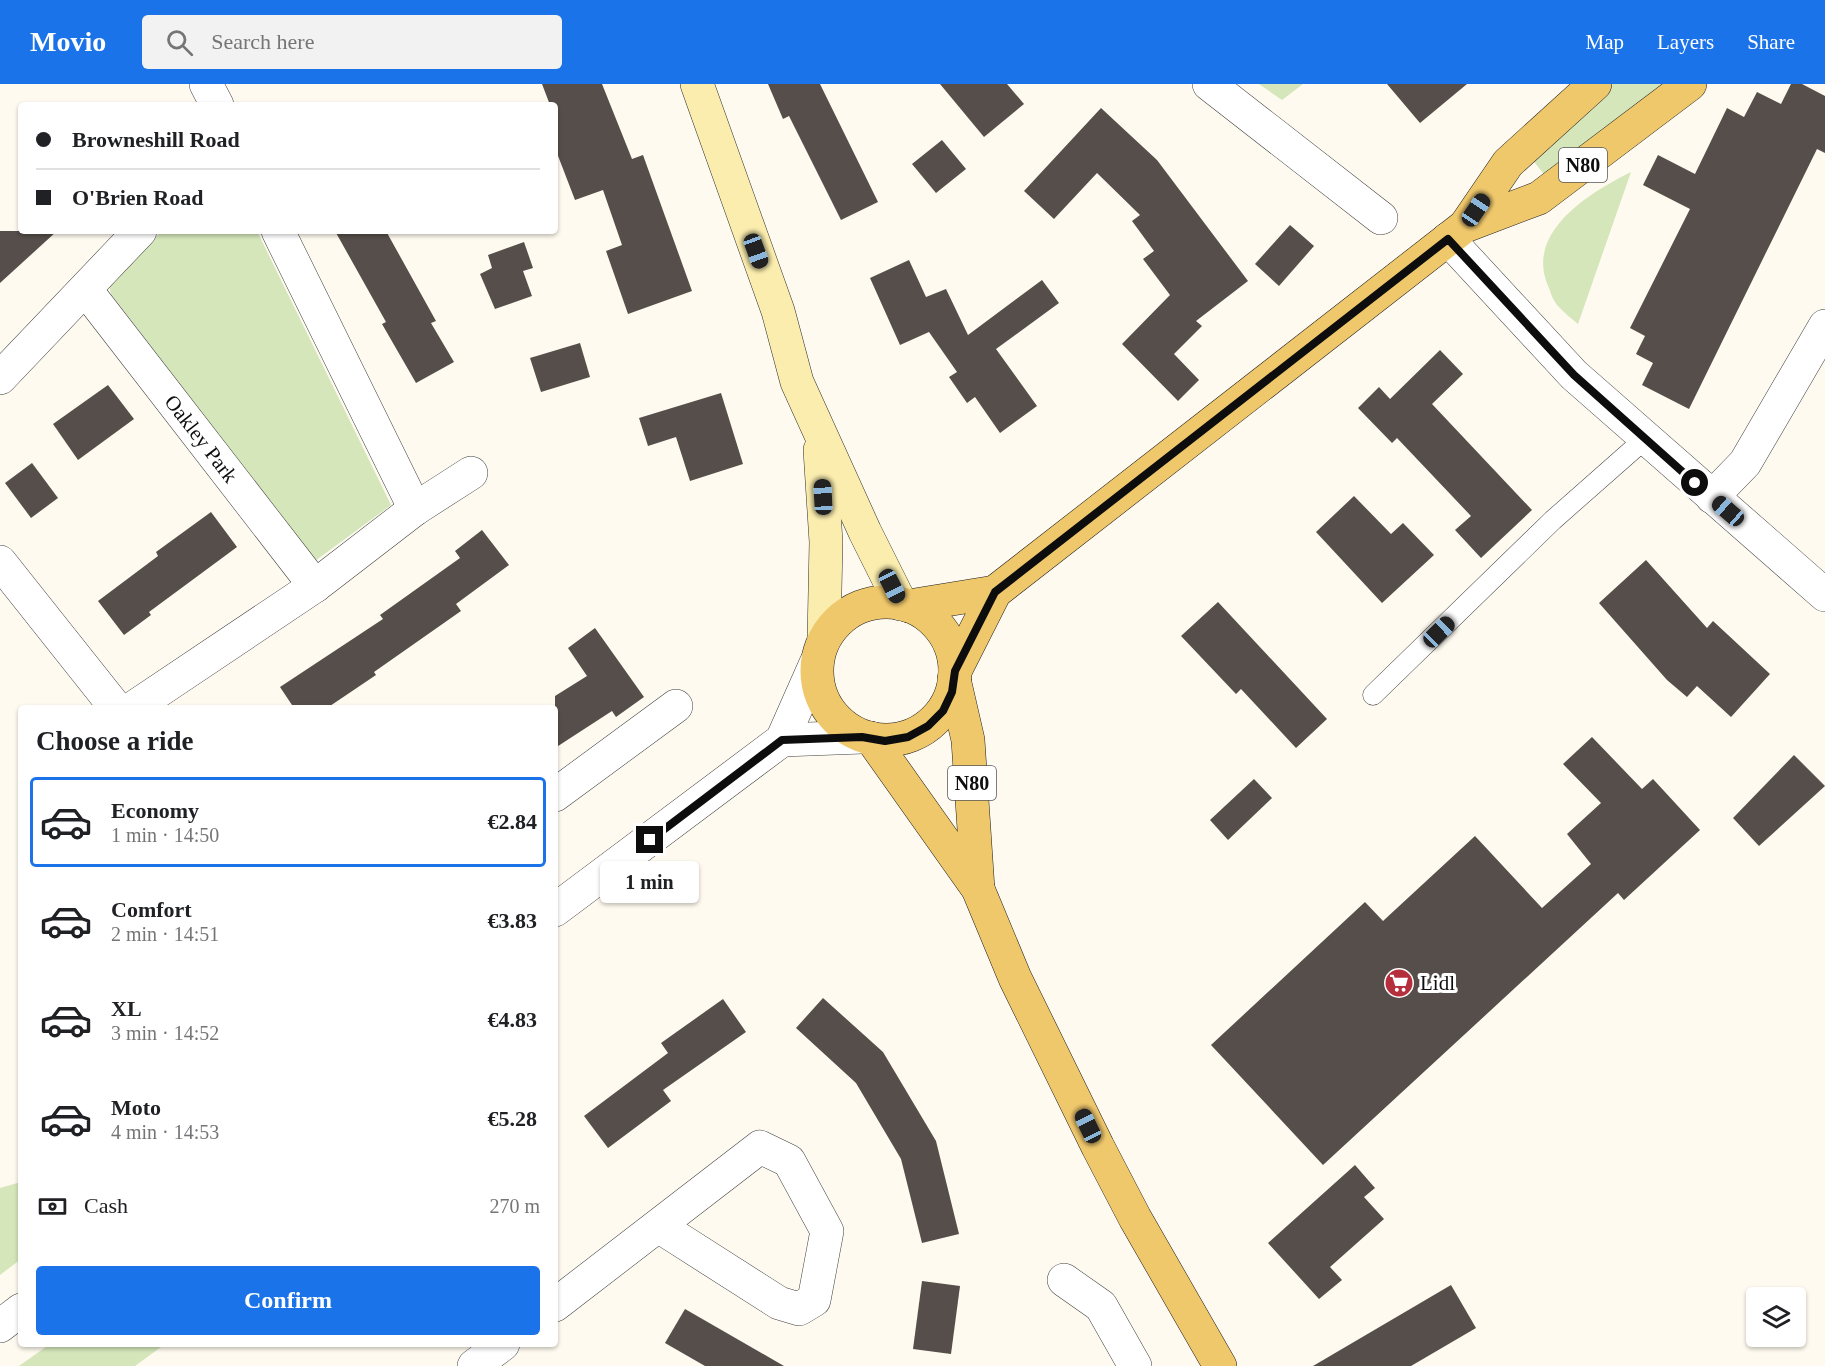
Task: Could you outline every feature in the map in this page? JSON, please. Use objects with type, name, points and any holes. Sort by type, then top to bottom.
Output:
[{"type":"main road","points":[[697,84],[778,311],[797,382],[905,605]]},
{"type":"main road","name":"N80","points":[[995,592],[905,605],[882,602],[859,607],[838,620],[820,650],[817,686],[826,708],[842,725],[866,738],[885,741],[908,737],[928,726],[943,711],[952,692],[955,675],[995,592],[1456,232],[1508,163],[1595,84]]},
{"type":"main road","name":"N80","points":[[1456,232],[1539,198],[1690,84]]},
{"type":"main road","points":[[819,430],[826,542],[820,650]]},
{"type":"main road","name":"N80","points":[[905,605],[926,615],[943,632],[952,651],[968,740],[978,889]]},
{"type":"main road","name":"N80","points":[[866,738],[978,889],[1015,978],[1134,1218],[1220,1366]]},
{"type":"street","points":[[206,84],[215,102]]},
{"type":"street","points":[[1209,84],[1381,218]]},
{"type":"street","points":[[1456,232],[1574,375],[1825,595]]},
{"type":"street","points":[[0,378],[137,234]]},
{"type":"street","points":[[279,234],[415,509]]},
{"type":"street","name":"Oakley Park","points":[[86,290],[315,586]]},
{"type":"street","points":[[1712,497],[1745,463],[1825,326]]},
{"type":"street","points":[[136,705],[315,586],[415,509],[471,473]]},
{"type":"street","points":[[0,562],[114,705]]},
{"type":"street","points":[[558,908],[782,740],[820,650]]},
{"type":"street","points":[[558,793],[676,706]]},
{"type":"street","points":[[782,740],[866,738]]},
{"type":"street","points":[[558,1303],[660,1227],[760,1147],[789,1161],[827,1231],[814,1300],[799,1310],[779,1303],[660,1227]]},
{"type":"street","points":[[1064,1280],[1101,1306],[1135,1366]]},
{"type":"street","points":[[0,1326],[18,1312]]},
{"type":"street","points":[[474,1366],[499,1347]]},
{"type":"lane","points":[[1374,695],[1553,520],[1646,438]]},
{"type":"green space","points":[[1259,84],[1303,84],[1282,100]]},
{"type":"green space","points":[[1613,84],[1671,84],[1548,179],[1530,157]]},
{"type":"green space","points":[[1631,172],[1578,324],[1559,308],[1552,297],[1543,268],[1545,250],[1552,233],[1564,217],[1597,191]]},
{"type":"green space","points":[[159,234],[258,234],[391,505],[315,561],[111,294],[108,282]]},
{"type":"green space","points":[[18,1183],[18,1261],[0,1275],[0,1188]]},
{"type":"green space","points":[[46,1347],[161,1347],[135,1366],[19,1366]]},
{"type":"building","points":[[542,84],[602,84],[632,159],[643,155],[692,291],[628,314],[606,251],[622,245],[603,190],[575,200],[558,156],[558,102],[549,102]]},
{"type":"building","points":[[768,84],[820,84],[878,202],[841,220],[789,116],[783,119]]},
{"type":"building","points":[[940,84],[1007,84],[1024,104],[984,137]]},
{"type":"building","points":[[1387,84],[1467,84],[1420,123]]},
{"type":"building","points":[[1791,84],[1802,84],[1825,96],[1825,153],[1817,149],[1689,409],[1642,385],[1653,363],[1636,354],[1645,336],[1630,328],[1690,209],[1643,185],[1658,155],[1695,174],[1727,108],[1744,117],[1757,92],[1781,104]]},
{"type":"building","points":[[1101,108],[1157,160],[1248,281],[1196,321],[1202,326],[1174,354],[1199,380],[1178,401],[1122,344],[1170,295],[1143,259],[1154,251],[1132,221],[1140,215],[1097,173],[1054,219],[1024,191]]},
{"type":"building","points":[[942,140],[966,169],[936,193],[912,164]]},
{"type":"building","points":[[1290,225],[1314,246],[1279,286],[1255,264]]},
{"type":"building","points":[[0,231],[18,231],[18,234],[54,234],[0,283]]},
{"type":"building","points":[[337,234],[388,234],[436,321],[431,323],[454,362],[416,383],[382,324],[386,322]]},
{"type":"building","points":[[524,242],[533,268],[523,271],[532,296],[495,309],[480,274],[492,268],[488,255]]},
{"type":"building","points":[[909,260],[926,297],[946,289],[968,335],[1042,280],[1059,303],[996,349],[1037,406],[1000,433],[975,397],[967,403],[949,377],[957,372],[929,332],[900,345],[870,278]]},
{"type":"building","points":[[580,343],[590,377],[541,392],[530,358]]},
{"type":"building","points":[[1440,350],[1463,374],[1432,404],[1532,510],[1481,558],[1455,530],[1471,516],[1397,438],[1392,443],[1358,408],[1379,387],[1390,399]]},
{"type":"building","points":[[108,385],[134,419],[78,460],[53,424]]},
{"type":"building","points":[[721,393],[743,464],[690,481],[676,437],[648,446],[639,418]]},
{"type":"building","points":[[32,463],[58,498],[31,518],[5,483]]},
{"type":"building","points":[[1354,496],[1391,534],[1403,523],[1434,555],[1382,603],[1316,532]]},
{"type":"building","points":[[211,512],[237,547],[149,612],[151,615],[124,635],[98,601],[158,556],[156,552]]},
{"type":"building","points":[[482,530],[509,565],[456,604],[461,611],[374,672],[376,675],[331,705],[292,705],[280,687],[383,619],[380,615],[460,558],[455,551]]},
{"type":"building","points":[[1646,560],[1707,628],[1713,621],[1770,674],[1731,717],[1697,686],[1687,697],[1667,680],[1599,603]]},
{"type":"building","points":[[1218,602],[1327,719],[1296,748],[1241,689],[1236,694],[1181,636]]},
{"type":"building","points":[[595,628],[644,697],[616,717],[612,711],[558,746],[558,705],[555,705],[555,696],[587,676],[568,648]]},
{"type":"building","name":"Lidl","points":[[1592,737],[1642,789],[1653,779],[1700,830],[1624,900],[1618,893],[1323,1165],[1211,1045],[1365,902],[1383,921],[1475,836],[1542,908],[1591,864],[1567,834],[1601,803],[1563,764]]},
{"type":"building","points":[[1794,755],[1825,786],[1759,846],[1733,818]]},
{"type":"building","points":[[1254,779],[1272,798],[1228,840],[1210,820]]},
{"type":"building","points":[[823,998],[883,1052],[936,1141],[959,1234],[922,1243],[901,1159],[856,1083],[796,1028]]},
{"type":"building","points":[[723,999],[746,1032],[663,1090],[671,1101],[608,1148],[584,1116],[668,1053],[661,1043]]},
{"type":"building","points":[[1355,1165],[1375,1188],[1364,1197],[1384,1219],[1330,1267],[1342,1280],[1319,1299],[1268,1243]]},
{"type":"building","points":[[922,1281],[960,1286],[951,1354],[913,1349]]},
{"type":"building","points":[[1451,1285],[1476,1328],[1411,1366],[1313,1366]]},
{"type":"building","points":[[685,1309],[784,1366],[705,1366],[665,1343]]},
{"type":"place","name":"Lidl","points":[[1399,983]]},
{"type":"route","points":[[650,840],[782,740],[862,737],[885,741],[908,737],[928,726],[943,711],[952,692],[955,671],[995,592],[1448,239],[1574,375],[1695,483]]}]
